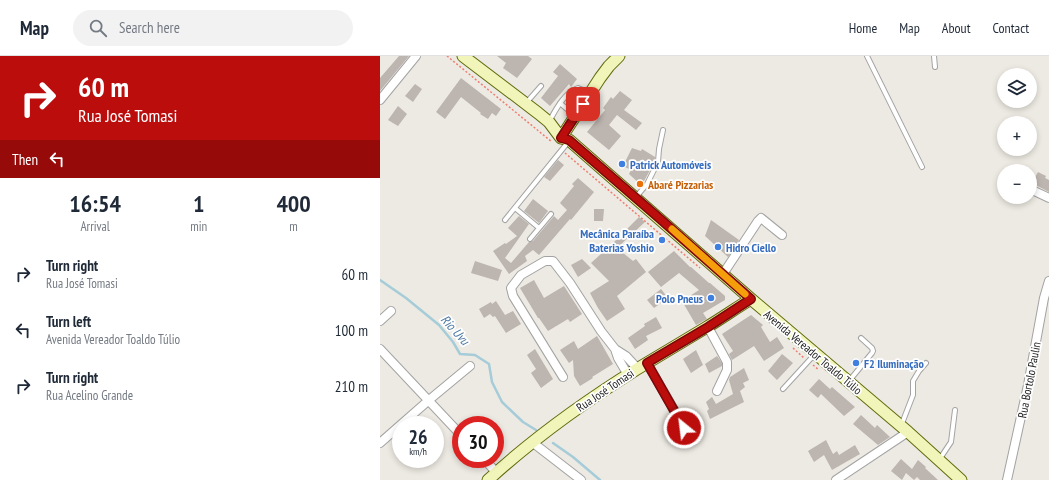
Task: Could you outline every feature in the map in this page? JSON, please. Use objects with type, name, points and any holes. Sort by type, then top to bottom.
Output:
[{"type":"main road","name":"Avenida Vereador Toaldo Túlio","points":[[463,56],[549,122],[565,139],[635,197],[751,299],[905,429],[961,480]]},
{"type":"main road","points":[[565,139],[575,116],[609,66],[619,56]]},
{"type":"main road","name":"Rua José Tomasi","points":[[492,476],[550,428],[642,366],[708,327],[751,299]]},
{"type":"street","points":[[380,100],[416,56]]},
{"type":"street","points":[[1037,192],[1049,198]]},
{"type":"street","points":[[723,274],[761,218],[782,235]]},
{"type":"street","points":[[563,377],[513,296],[512,288],[521,275],[545,261],[554,261],[601,331],[615,349],[618,358],[628,375]]},
{"type":"street","name":"Rua Bortolo Paulin","points":[[1007,480],[1028,385],[1044,298],[1049,281]]},
{"type":"street","points":[[380,321],[391,311]]},
{"type":"street","points":[[708,327],[727,362],[726,370],[717,391]]},
{"type":"street","points":[[380,349],[452,425]]},
{"type":"street","points":[[615,349],[642,366],[692,441]]},
{"type":"street","points":[[380,443],[470,366]]},
{"type":"street","points":[[836,480],[905,429]]},
{"type":"street","points":[[532,442],[582,480]]},
{"type":"lane","points":[[867,56],[922,167]]},
{"type":"lane","points":[[934,56],[935,67]]},
{"type":"lane","points":[[526,103],[541,86]]},
{"type":"lane","points":[[549,122],[560,103],[573,89],[578,88],[590,93]]},
{"type":"lane","points":[[560,103],[575,116]]},
{"type":"lane","points":[[635,197],[647,184],[659,160],[659,149],[663,130]]},
{"type":"lane","points":[[505,220],[562,150],[565,139]]},
{"type":"lane","points":[[514,208],[539,228]]},
{"type":"lane","points":[[530,239],[552,214]]},
{"type":"lane","points":[[849,382],[873,351],[872,348],[861,338]]},
{"type":"lane","points":[[783,389],[816,354]]},
{"type":"lane","points":[[905,429],[913,395],[914,381],[919,371],[926,364]]},
{"type":"lane","points":[[939,460],[951,442],[954,410]]},
{"type":"path","points":[[447,56],[562,150],[700,268]]},
{"type":"building","points":[[399,56],[409,56],[380,91],[380,78]]},
{"type":"building","points":[[497,56],[528,56],[532,59],[517,78],[503,68],[506,63]]},
{"type":"building","points":[[560,64],[577,79],[571,87],[569,84],[550,106],[541,98],[558,76],[553,72]]},
{"type":"building","points":[[461,78],[501,109],[496,116],[492,113],[488,119],[461,97],[445,119],[436,112]]},
{"type":"building","points":[[415,84],[422,89],[413,102],[405,96]]},
{"type":"building","points":[[620,91],[632,100],[624,110],[642,123],[636,130],[617,115],[609,125],[621,136],[609,150],[587,132],[605,110],[603,108],[611,97],[613,99]]},
{"type":"building","points":[[398,106],[407,114],[398,126],[388,120]]},
{"type":"building","points":[[632,148],[641,151],[642,149],[655,157],[655,161],[641,185],[629,174],[631,170],[623,166]]},
{"type":"building","points":[[558,160],[564,165],[550,181],[544,177]]},
{"type":"building","points":[[1038,172],[1046,176],[1045,178],[1049,180],[1049,192],[1037,186]]},
{"type":"building","points":[[578,178],[594,192],[539,255],[533,250],[525,256],[527,261],[509,274],[493,251],[517,236],[508,228],[519,216],[529,224],[505,258],[511,263],[529,242],[533,241],[554,216],[558,220],[567,210],[560,203],[574,186],[572,184]]},
{"type":"building","points":[[533,199],[548,211],[539,223],[524,211]]},
{"type":"building","points":[[594,209],[604,209],[603,221],[594,221]]},
{"type":"building","points":[[639,217],[645,222],[617,248],[633,261],[636,259],[646,272],[617,296],[625,309],[607,321],[590,293],[609,281],[591,263]]},
{"type":"building","points":[[711,220],[739,240],[728,257],[705,236]]},
{"type":"building","points":[[674,251],[690,267],[725,296],[725,300],[703,313],[707,319],[696,325],[682,301],[699,290],[679,273],[661,287],[648,272]]},
{"type":"building","points":[[582,259],[591,268],[578,277],[571,265]]},
{"type":"building","points":[[475,261],[502,270],[498,281],[471,273]]},
{"type":"building","points":[[534,280],[544,298],[564,286],[582,314],[570,322],[568,319],[548,331],[538,318],[520,288]]},
{"type":"building","points":[[661,289],[668,298],[654,308],[647,300]]},
{"type":"building","points":[[496,301],[505,315],[513,311],[521,324],[506,333],[495,316],[493,317],[490,314],[484,318],[479,309],[491,302],[492,304]]},
{"type":"building","points":[[751,315],[763,325],[761,327],[770,342],[777,337],[784,348],[764,361],[754,346],[732,360],[729,354],[733,351],[722,334]]},
{"type":"building","points":[[656,317],[662,328],[646,336],[648,340],[635,349],[628,338],[645,326],[644,324]]},
{"type":"building","points":[[597,336],[613,364],[580,386],[574,376],[573,360],[569,363],[560,350],[574,341],[578,349]]},
{"type":"building","points":[[535,349],[553,379],[541,388],[531,373],[536,369],[527,355]]},
{"type":"building","points":[[696,350],[703,365],[691,373],[683,359]]},
{"type":"building","points":[[782,354],[793,363],[777,380],[768,371]]},
{"type":"building","points":[[717,356],[722,363],[722,366],[709,373],[705,364]]},
{"type":"building","points":[[744,368],[749,380],[743,383],[745,387],[740,391],[744,402],[710,419],[707,411],[709,409],[706,402],[712,397],[716,404],[733,394],[729,380],[730,377]]},
{"type":"building","points":[[819,379],[830,389],[832,387],[855,407],[844,416],[821,394],[818,398],[809,390]]},
{"type":"building","points":[[861,415],[875,428],[877,425],[890,437],[878,445],[853,424]]},
{"type":"building","points":[[826,440],[833,454],[837,451],[839,455],[855,445],[860,454],[832,470],[824,455],[814,462],[808,451]]},
{"type":"building","points":[[901,459],[912,469],[918,460],[938,480],[920,480],[917,477],[914,480],[906,473],[902,480],[891,471]]},
{"type":"waterway","name":"Rio Uvu","points":[[380,280],[406,298],[439,325],[453,342],[460,354],[475,355],[489,364],[492,382],[502,402],[523,422],[536,430]]},
{"type":"waterway","name":"Rio Uvu","points":[[553,443],[573,457],[600,480]]},
{"type":"slow traffic","points":[[672,229],[745,294]]},
{"type":"place","name":"Patrick Automóveis","points":[[622,164]]},
{"type":"place","name":"Abaré Pizzarias","points":[[640,184]]},
{"type":"place","name":"Mecânica Paraíba Baterias Yoshio","points":[[662,240]]},
{"type":"place","name":"Hidro Ciello","points":[[718,247]]},
{"type":"place","name":"Polo Pneus","points":[[711,298]]},
{"type":"place","name":"F2 Iluminação","points":[[856,363]]},
{"type":"route","points":[[583,104],[561,138],[569,140],[751,299],[708,327],[647,363],[684,428]]}]
